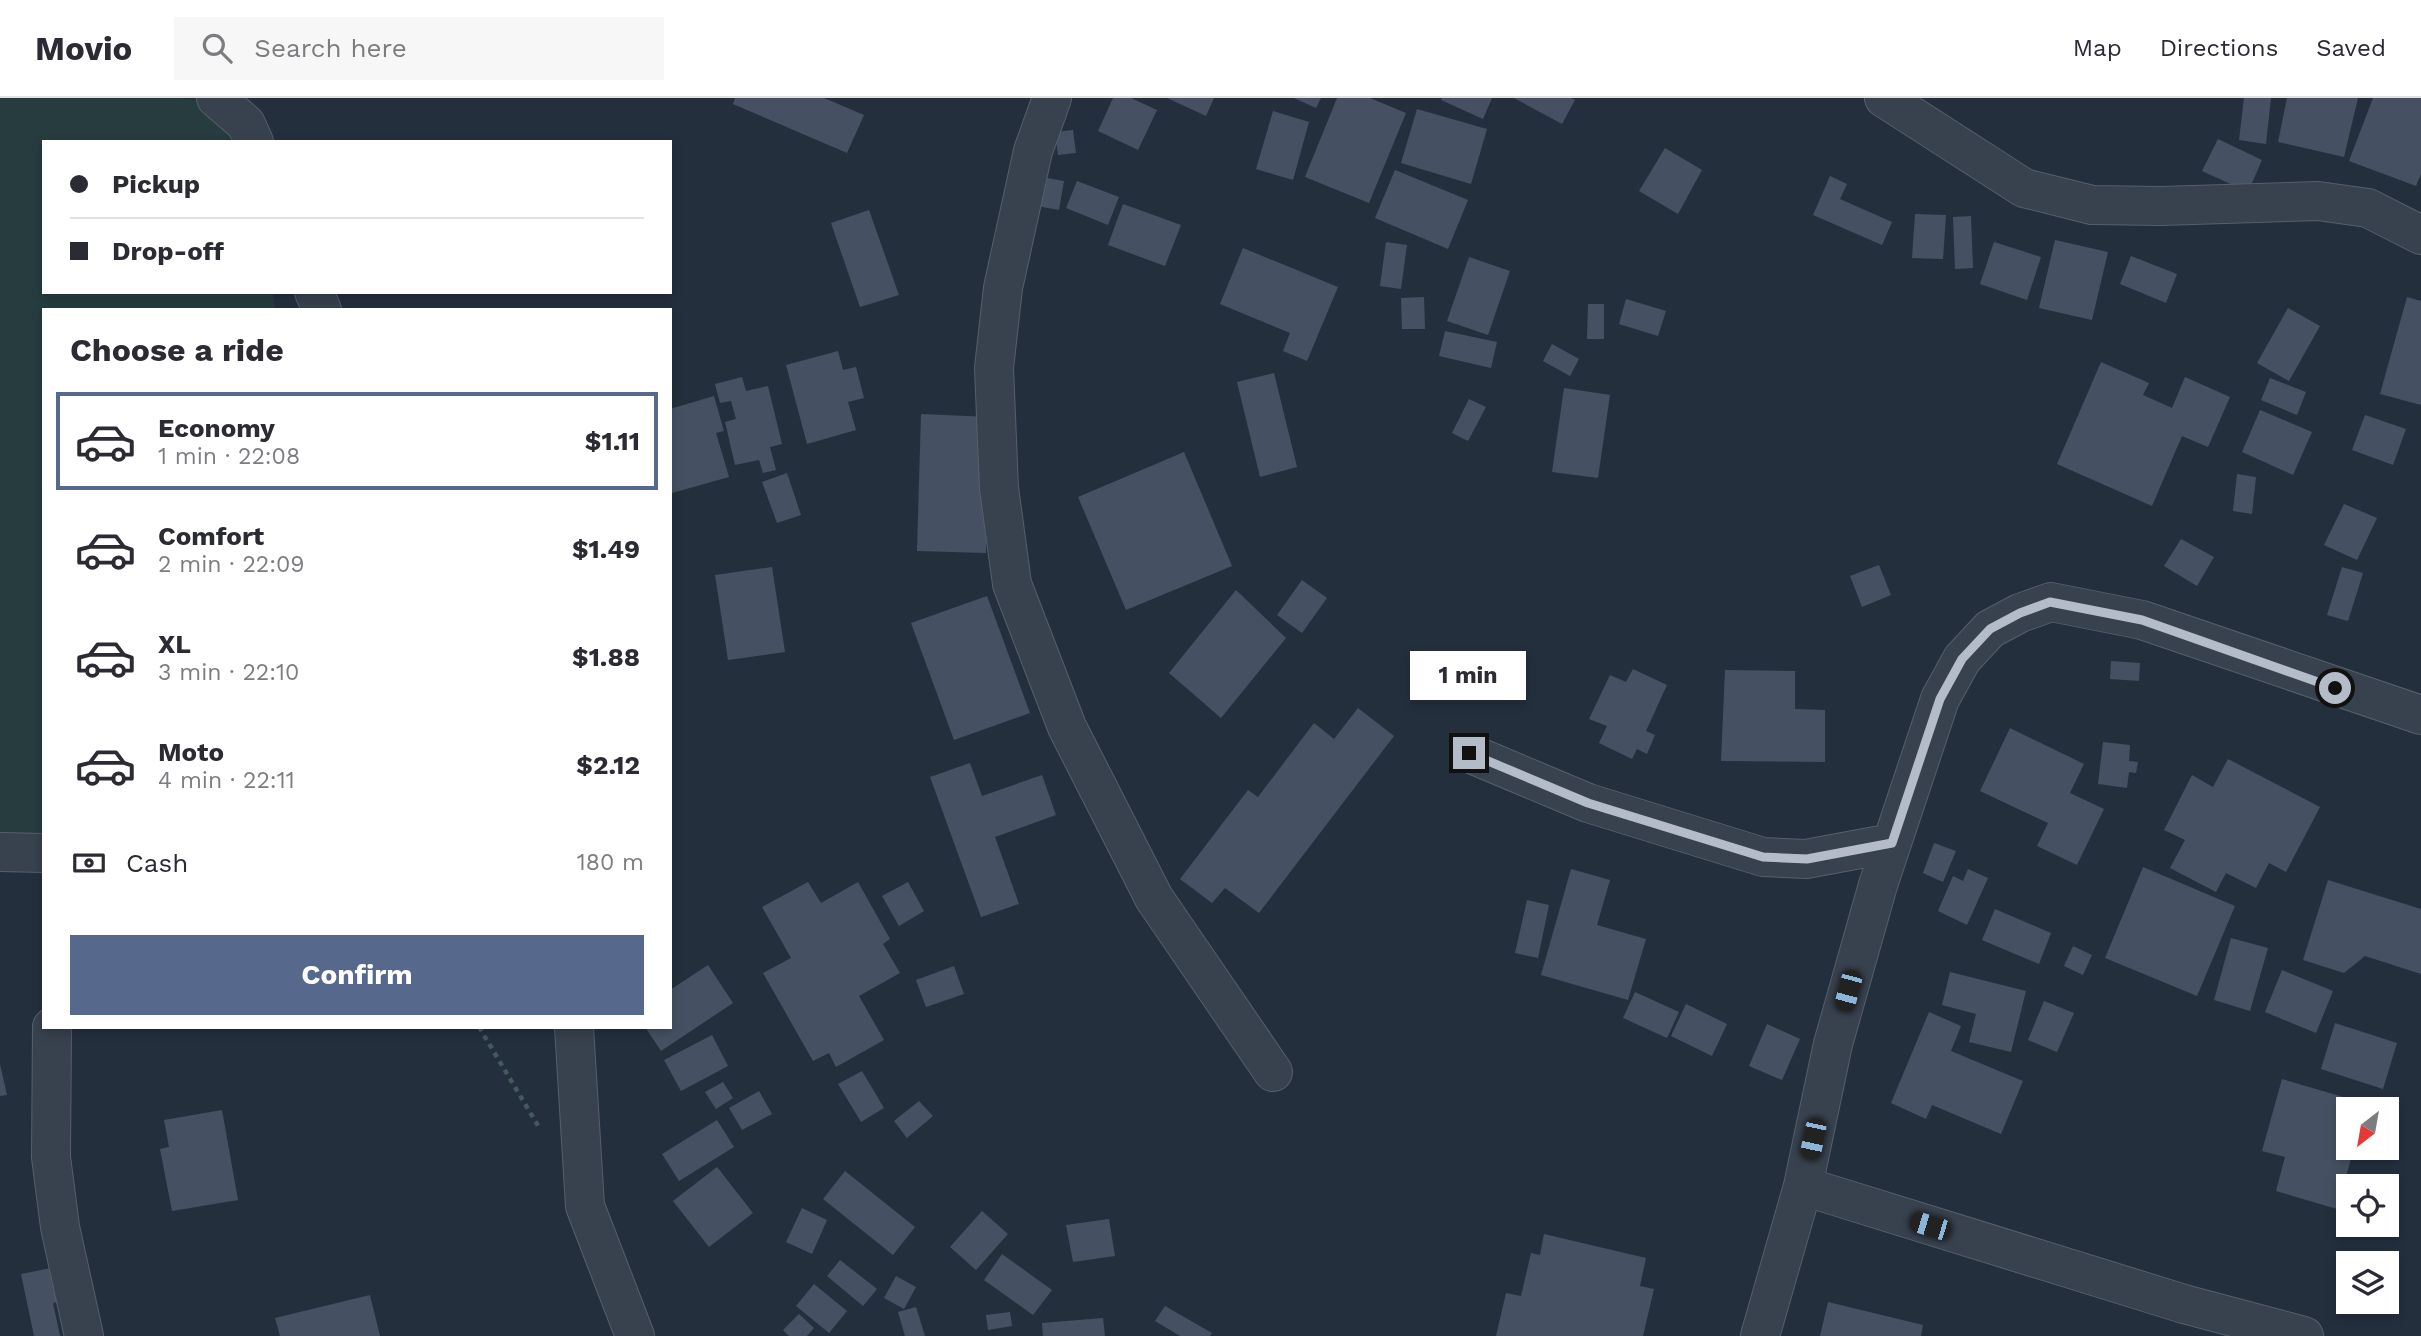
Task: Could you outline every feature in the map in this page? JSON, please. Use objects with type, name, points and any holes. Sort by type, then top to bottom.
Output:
[{"type":"street","points":[[216,98],[246,124],[253,140]]},
{"type":"street","points":[[1052,98],[1033,151],[1003,288],[994,368],[999,488],[1012,584],[1067,727],[1154,898],[1273,1072]]},
{"type":"street","points":[[1884,98],[2024,188],[2092,205],[2175,206],[2318,201],[2368,208],[2421,235]]},
{"type":"street","points":[[1760,1336],[1802,1186],[1833,1044],[1892,843],[1940,699],[1962,659],[1990,629],[2020,613],[2050,602],[2142,620],[2421,715]]},
{"type":"street","points":[[1469,753],[1588,803],[1763,857],[1807,859],[1892,843]]},
{"type":"street","points":[[0,852],[42,853]]},
{"type":"street","points":[[51,1029],[51,1157],[60,1227],[84,1336]]},
{"type":"street","points":[[574,1029],[585,1206],[635,1336]]},
{"type":"street","points":[[1802,1186],[2184,1304],[2304,1336]]},
{"type":"path","points":[[480,1029],[544,1136]]},
{"type":"green space","points":[[0,98],[177,98],[253,104],[257,140],[42,140],[42,294],[273,294],[275,308],[42,308],[42,846],[0,841]]},
{"type":"building","points":[[735,98],[824,98],[864,115],[847,153],[733,104]]},
{"type":"building","points":[[1113,98],[1131,98],[1157,110],[1138,150],[1098,131]]},
{"type":"building","points":[[1167,98],[1214,98],[1206,116]]},
{"type":"building","points":[[1294,98],[1321,98],[1316,108]]},
{"type":"building","points":[[1337,98],[1370,98],[1406,113],[1369,203],[1305,177]]},
{"type":"building","points":[[1492,98],[1483,119],[1441,100]]},
{"type":"building","points":[[1514,98],[1571,98],[1575,100],[1562,124]]},
{"type":"building","points":[[2244,98],[2271,98],[2266,144],[2239,140]]},
{"type":"building","points":[[2287,98],[2358,98],[2344,157],[2278,142]]},
{"type":"building","points":[[2373,98],[2421,98],[2421,174],[2416,186],[2349,161]]},
{"type":"building","points":[[1417,109],[1487,129],[1471,184],[1401,163]]},
{"type":"building","points":[[1273,111],[1309,122],[1293,180],[1256,169]]},
{"type":"building","points":[[1073,130],[1076,153],[1058,155],[1055,132]]},
{"type":"building","points":[[2218,139],[2262,160],[2248,192],[2202,171]]},
{"type":"building","points":[[1665,148],[1702,170],[1678,214],[1639,191]]},
{"type":"building","points":[[1395,170],[1468,200],[1448,249],[1375,218]]},
{"type":"building","points":[[1036,176],[1064,181],[1059,210],[1031,205]]},
{"type":"building","points":[[1830,176],[1847,184],[1840,199],[1892,222],[1882,245],[1813,215]]},
{"type":"building","points":[[1077,181],[1119,197],[1108,225],[1066,208]]},
{"type":"building","points":[[1123,204],[1181,225],[1165,266],[1108,245]]},
{"type":"building","points":[[869,210],[899,295],[860,307],[831,223]]},
{"type":"building","points":[[1915,214],[1946,215],[1943,259],[1912,258]]},
{"type":"building","points":[[1971,216],[1973,268],[1955,269],[1953,217]]},
{"type":"building","points":[[2055,240],[2108,252],[2092,320],[2039,308]]},
{"type":"building","points":[[1386,242],[1407,245],[1401,289],[1380,286]]},
{"type":"building","points":[[1994,242],[2041,257],[2027,300],[1980,284]]},
{"type":"building","points":[[1243,248],[1338,287],[1307,361],[1283,351],[1290,333],[1220,304]]},
{"type":"building","points":[[2131,256],[2177,274],[2166,303],[2120,284]]},
{"type":"building","points":[[1469,257],[1510,271],[1488,335],[1447,321]]},
{"type":"building","points":[[1424,297],[1425,329],[1402,329],[1401,298]]},
{"type":"building","points":[[2407,297],[2421,301],[2421,405],[2380,394]]},
{"type":"building","points":[[1626,299],[1666,311],[1658,336],[1619,324]]},
{"type":"building","points":[[1588,304],[1604,304],[1604,339],[1587,339]]},
{"type":"building","points":[[2288,308],[2320,326],[2289,381],[2257,363]]},
{"type":"building","points":[[1445,331],[1497,342],[1491,368],[1439,356]]},
{"type":"building","points":[[1552,344],[1579,359],[1570,376],[1543,361]]},
{"type":"building","points":[[838,351],[843,370],[856,367],[864,398],[848,402],[856,430],[807,444],[786,365]]},
{"type":"building","points":[[2101,362],[2149,383],[2143,395],[2172,408],[2185,377],[2230,397],[2208,447],[2182,436],[2152,506],[2057,464]]},
{"type":"building","points":[[1274,373],[1297,467],[1260,477],[1237,382]]},
{"type":"building","points":[[742,377],[746,391],[768,386],[782,444],[770,447],[776,470],[763,473],[759,460],[735,465],[725,422],[736,419],[731,401],[720,403],[715,384]]},
{"type":"building","points":[[2270,378],[2306,392],[2297,415],[2261,400]]},
{"type":"building","points":[[1564,388],[1610,395],[1598,478],[1552,472]]},
{"type":"building","points":[[714,396],[724,431],[716,433],[729,477],[672,493],[672,408]]},
{"type":"building","points":[[1469,399],[1486,407],[1468,441],[1452,433]]},
{"type":"building","points":[[2260,410],[2312,432],[2293,475],[2242,452]]},
{"type":"building","points":[[921,414],[990,417],[986,553],[917,551]]},
{"type":"building","points":[[2365,415],[2406,429],[2393,465],[2352,450]]},
{"type":"building","points":[[1184,452],[1232,566],[1126,610],[1078,497]]},
{"type":"building","points":[[787,473],[801,515],[777,523],[762,482]]},
{"type":"building","points":[[2237,474],[2256,477],[2252,514],[2233,511]]},
{"type":"building","points":[[2344,504],[2377,518],[2357,560],[2324,545]]},
{"type":"building","points":[[2181,539],[2214,557],[2197,586],[2164,566]]},
{"type":"building","points":[[1879,565],[1891,595],[1862,607],[1850,576]]},
{"type":"building","points":[[772,567],[785,652],[728,660],[715,575]]},
{"type":"building","points":[[2342,567],[2363,573],[2348,621],[2327,615]]},
{"type":"building","points":[[1302,580],[1327,598],[1302,633],[1277,615]]},
{"type":"building","points":[[1236,590],[1286,638],[1221,718],[1169,673]]},
{"type":"building","points":[[987,596],[1030,713],[954,740],[911,623]]},
{"type":"building","points":[[2111,661],[2140,663],[2139,681],[2110,679]]},
{"type":"building","points":[[1633,669],[1667,685],[1646,731],[1655,735],[1647,754],[1637,749],[1632,759],[1599,743],[1607,726],[1589,719],[1610,675],[1626,682]]},
{"type":"building","points":[[1725,670],[1795,671],[1795,709],[1825,710],[1825,762],[1721,761]]},
{"type":"building","points":[[1358,708],[1394,736],[1259,913],[1225,888],[1212,903],[1180,879],[1248,790],[1258,797],[1314,723],[1334,739]]},
{"type":"building","points":[[2010,728],[2084,764],[2070,793],[2104,809],[2077,865],[2037,846],[2048,823],[1980,791]]},
{"type":"building","points":[[2103,742],[2130,745],[2129,761],[2138,762],[2136,773],[2129,772],[2127,788],[2098,784]]},
{"type":"building","points":[[2228,759],[2320,807],[2286,872],[2269,863],[2256,888],[2226,873],[2216,892],[2170,868],[2185,840],[2164,830],[2192,775],[2213,787]]},
{"type":"building","points":[[970,763],[982,796],[1042,775],[1056,815],[995,837],[1019,904],[981,917],[930,777]]},
{"type":"building","points":[[1934,843],[1956,851],[1943,882],[1923,873]]},
{"type":"building","points":[[2143,867],[2235,906],[2197,996],[2105,958]]},
{"type":"building","points":[[1571,869],[1610,880],[1597,925],[1646,939],[1628,1000],[1541,975]]},
{"type":"building","points":[[1968,869],[1988,878],[1967,925],[1938,911],[1953,876],[1963,881]]},
{"type":"building","points":[[2328,880],[2421,909],[2421,974],[2365,956],[2344,973],[2303,960]]},
{"type":"building","points":[[808,882],[821,903],[858,882],[890,939],[883,944],[900,973],[859,996],[884,1040],[836,1067],[829,1053],[813,1061],[763,973],[791,958],[762,907]]},
{"type":"building","points":[[908,882],[924,911],[899,926],[882,896]]},
{"type":"building","points":[[1527,900],[1549,905],[1538,958],[1515,953]]},
{"type":"building","points":[[1995,909],[2051,933],[2039,964],[1982,940]]},
{"type":"building","points":[[2231,938],[2268,948],[2250,1011],[2214,1000]]},
{"type":"building","points":[[2073,946],[2092,955],[2083,975],[2064,966]]},
{"type":"building","points":[[708,965],[733,1003],[661,1051],[646,1029],[672,1029],[672,989]]},
{"type":"building","points":[[954,966],[964,994],[926,1007],[916,980]]},
{"type":"building","points":[[2282,970],[2333,991],[2316,1033],[2265,1012]]},
{"type":"building","points":[[1950,972],[2026,991],[2011,1052],[1969,1042],[1976,1014],[1942,1005]]},
{"type":"building","points":[[1635,992],[1679,1012],[1667,1038],[1623,1018]]},
{"type":"building","points":[[2044,1001],[2074,1013],[2057,1052],[2028,1040]]},
{"type":"building","points":[[1686,1004],[1727,1024],[1712,1056],[1671,1036]]},
{"type":"building","points":[[1929,1012],[1961,1026],[1951,1051],[2023,1081],[2001,1134],[1932,1105],[1926,1119],[1891,1103]]},
{"type":"building","points":[[2335,1023],[2397,1043],[2383,1089],[2321,1069]]},
{"type":"building","points":[[1767,1024],[1800,1039],[1782,1080],[1749,1066]]},
{"type":"building","points":[[712,1035],[728,1066],[681,1091],[664,1060]]},
{"type":"building","points":[[0,1064],[7,1095],[0,1096]]},
{"type":"building","points":[[862,1071],[884,1108],[861,1122],[838,1084]]},
{"type":"building","points":[[2282,1079],[2343,1097],[2336,1097],[2336,1160],[2351,1160],[2347,1174],[2336,1174],[2336,1209],[2276,1191],[2285,1157],[2262,1151]]},
{"type":"building","points":[[723,1082],[733,1098],[716,1109],[705,1092]]},
{"type":"building","points":[[759,1091],[772,1114],[742,1130],[729,1108]]},
{"type":"building","points":[[919,1101],[933,1116],[907,1138],[894,1121]]},
{"type":"building","points":[[222,1110],[238,1200],[172,1211],[160,1149],[169,1147],[164,1120]]},
{"type":"building","points":[[717,1120],[734,1147],[679,1181],[662,1154]]},
{"type":"building","points":[[717,1167],[753,1213],[709,1247],[673,1201]]},
{"type":"building","points":[[845,1171],[915,1227],[893,1255],[823,1199]]},
{"type":"building","points":[[802,1208],[827,1220],[812,1254],[786,1242]]},
{"type":"building","points":[[982,1211],[1008,1234],[976,1270],[950,1247]]},
{"type":"building","points":[[1109,1219],[1115,1256],[1073,1262],[1066,1225]]},
{"type":"building","points":[[1544,1234],[1646,1258],[1640,1286],[1654,1289],[1643,1336],[1496,1336],[1506,1293],[1521,1296],[1531,1253],[1540,1255]]},
{"type":"building","points":[[1002,1254],[1052,1290],[1033,1315],[984,1280]]},
{"type":"building","points":[[840,1260],[877,1289],[863,1306],[827,1276]]},
{"type":"building","points":[[56,1267],[63,1301],[53,1303],[60,1336],[34,1336],[21,1274]]},
{"type":"building","points":[[896,1276],[916,1287],[904,1309],[884,1298]]},
{"type":"building","points":[[814,1284],[847,1311],[829,1333],[796,1306]]},
{"type":"building","points":[[370,1295],[380,1336],[280,1336],[275,1318]]},
{"type":"building","points":[[1828,1302],[1923,1325],[1921,1336],[1820,1336]]},
{"type":"building","points":[[1165,1306],[1212,1333],[1210,1336],[1180,1336],[1155,1321]]},
{"type":"building","points":[[916,1307],[925,1336],[905,1336],[898,1312]]},
{"type":"building","points":[[1010,1312],[1012,1326],[988,1330],[986,1315]]},
{"type":"building","points":[[799,1314],[814,1328],[807,1336],[789,1336],[783,1330]]},
{"type":"building","points":[[1103,1318],[1105,1336],[1043,1336],[1042,1323]]},
{"type":"route","points":[[1469,753],[1588,803],[1763,857],[1807,859],[1892,843],[1940,699],[1962,659],[1990,629],[2020,613],[2050,602],[2142,620],[2335,688]]}]
